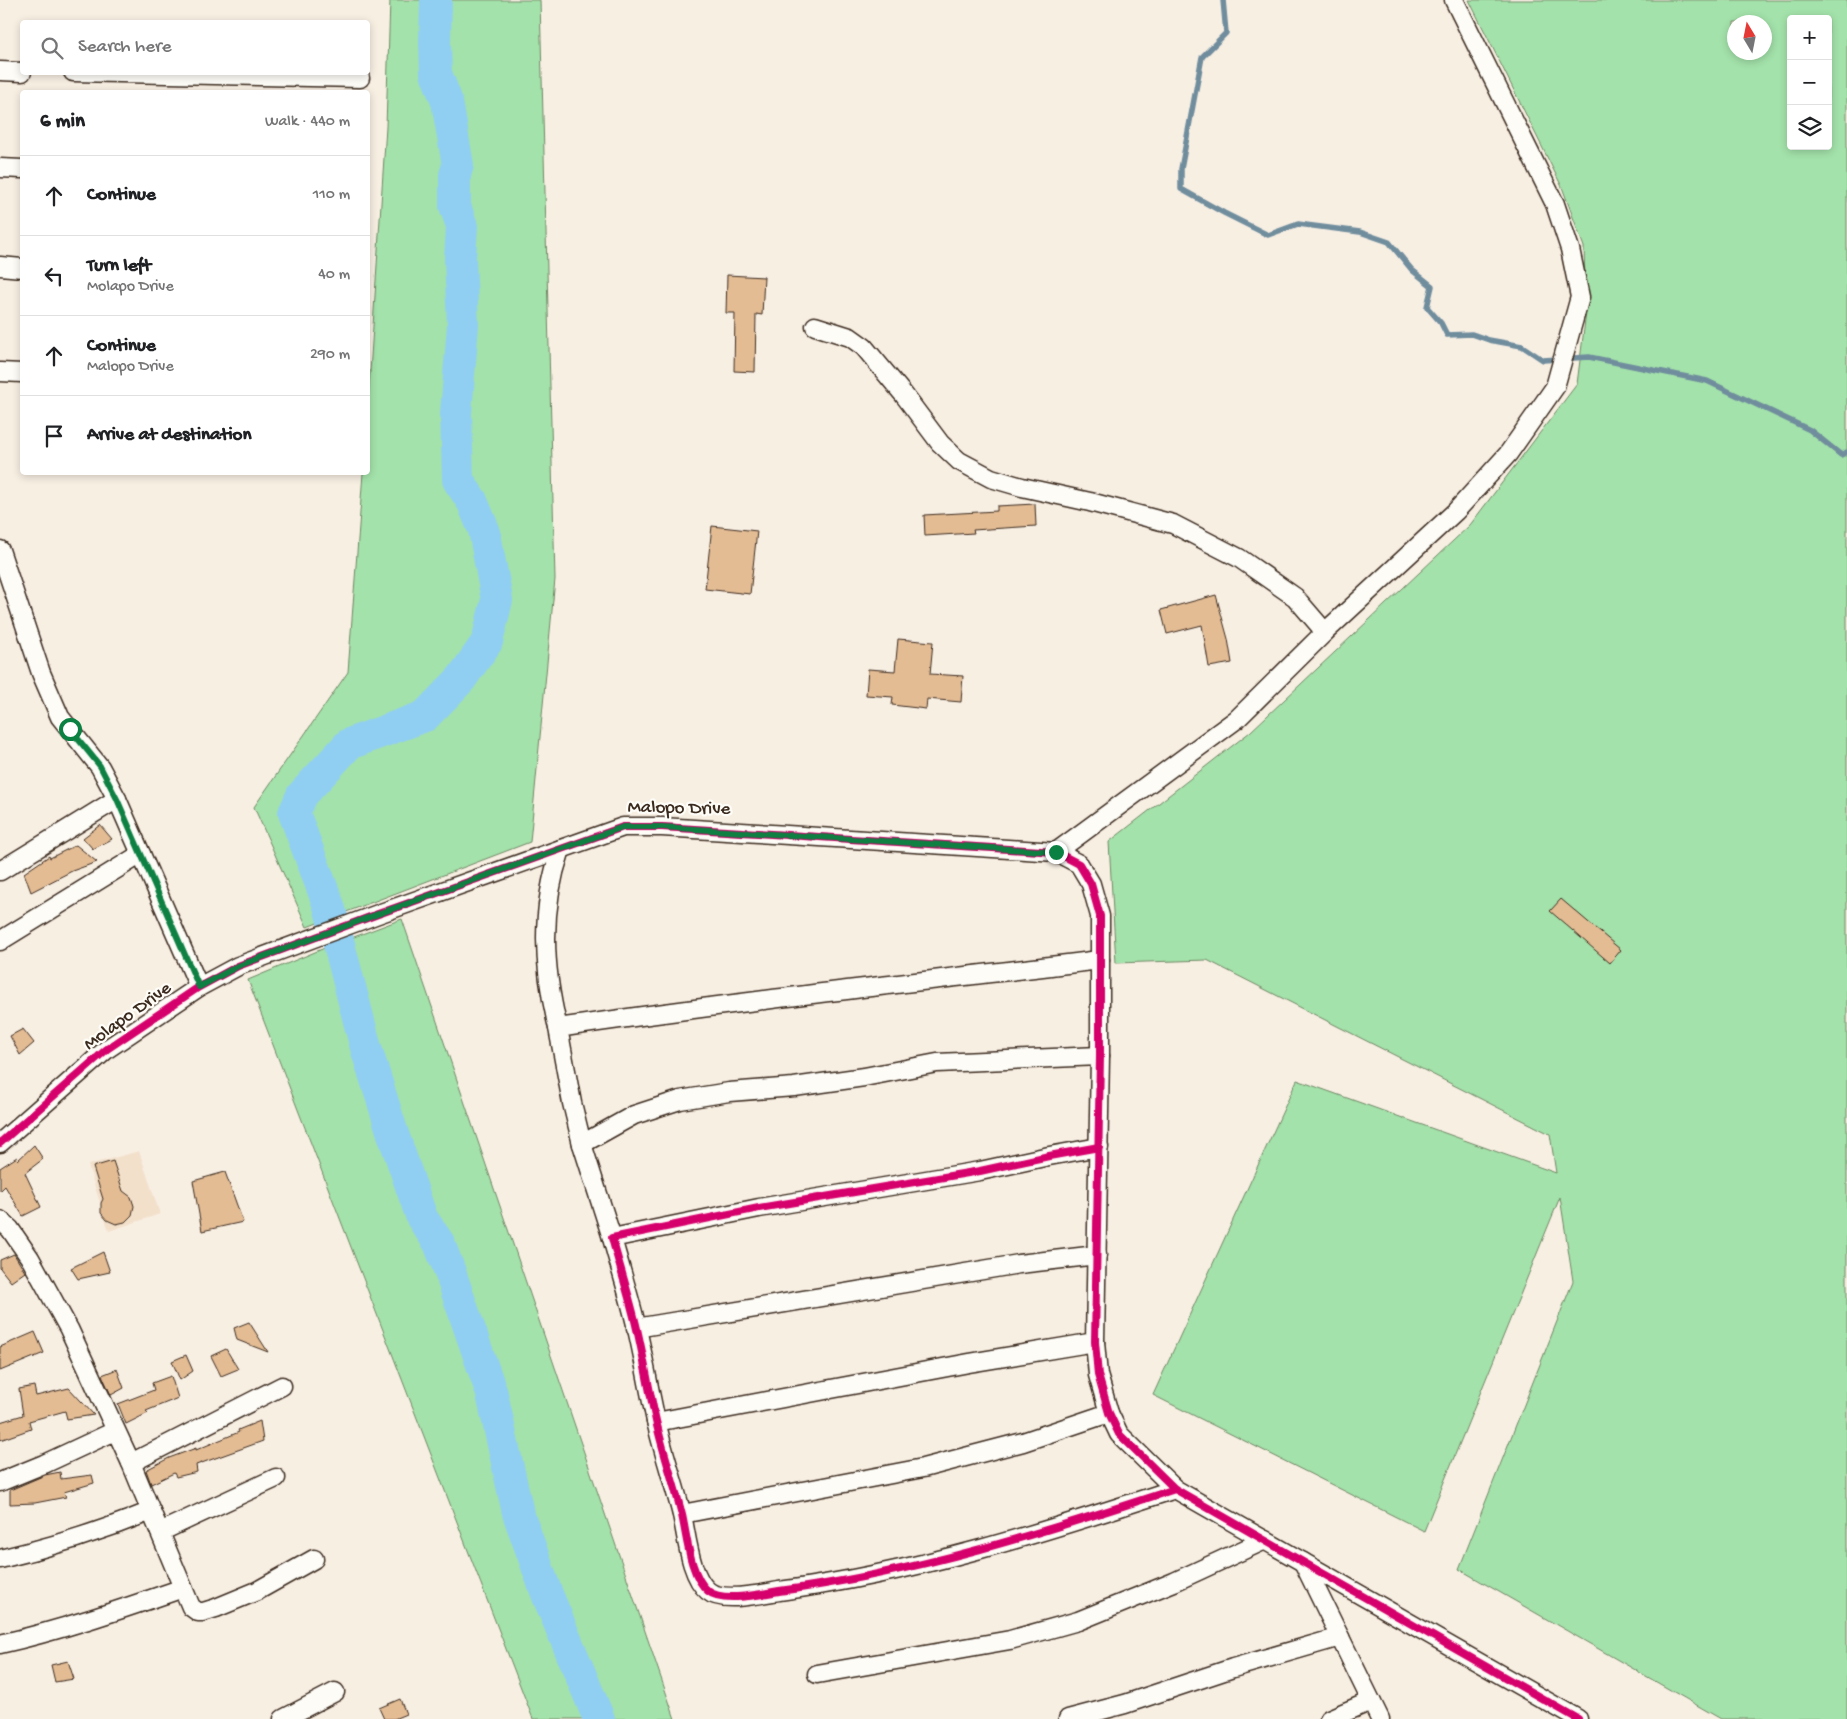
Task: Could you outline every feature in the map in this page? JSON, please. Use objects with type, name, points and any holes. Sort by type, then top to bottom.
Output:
[{"type":"street","points":[[1454,0],[1554,204],[1570,249],[1580,296],[1569,342],[1555,387],[1508,454],[1456,511],[1324,632],[1236,719],[1056,852],[1079,864],[1091,884],[1100,916],[1099,1147],[1095,1342],[1098,1375],[1109,1413],[1119,1434],[1175,1489],[1578,1719]]},
{"type":"street","points":[[0,71],[20,72]]},
{"type":"street","points":[[216,75],[360,78]]},
{"type":"street","points":[[0,168],[20,168]]},
{"type":"street","points":[[0,266],[20,268]]},
{"type":"street","points":[[815,326],[850,337],[864,347],[904,395],[940,443],[960,461],[991,478],[1022,488],[1090,502],[1173,524],[1238,558],[1295,597],[1324,632]]},
{"type":"street","points":[[0,372],[20,373]]},
{"type":"street","points":[[0,550],[41,673],[60,717],[100,766],[117,799],[199,987]]},
{"type":"street","points":[[0,871],[117,799]]},
{"type":"street","name":"Malopo Drive","points":[[292,946],[623,827],[662,827],[1056,852]]},
{"type":"street","points":[[561,849],[547,905],[545,937],[547,973],[572,1103],[582,1144],[612,1238],[636,1328],[656,1422],[682,1514],[693,1565],[700,1581],[708,1592],[720,1597],[745,1596],[833,1584],[957,1556],[1062,1527],[1175,1489]]},
{"type":"street","points":[[0,941],[142,854]]},
{"type":"street","name":"Molapo Drive","points":[[0,1143],[108,1049],[199,987],[238,966],[292,946]]},
{"type":"street","points":[[558,1028],[678,1010],[819,995],[1100,960]]},
{"type":"street","points":[[582,1144],[634,1115],[680,1100],[729,1092],[794,1088],[864,1077],[937,1062],[1100,1056]]},
{"type":"street","points":[[612,1238],[759,1208],[980,1171],[1099,1147]]},
{"type":"street","points":[[0,1220],[10,1229],[30,1258],[69,1329],[131,1463],[191,1607],[198,1612],[203,1612],[257,1591],[314,1559]]},
{"type":"street","points":[[636,1328],[1018,1264],[1097,1255]]},
{"type":"street","points":[[656,1422],[874,1380],[1095,1342]]},
{"type":"street","points":[[131,1463],[282,1386]]},
{"type":"street","points":[[682,1514],[922,1468],[1023,1442],[1109,1413]]},
{"type":"street","points":[[0,1482],[44,1464],[115,1430]]},
{"type":"street","points":[[160,1532],[276,1478]]},
{"type":"street","points":[[0,1559],[80,1537],[151,1511]]},
{"type":"street","points":[[817,1674],[1010,1640],[1078,1621],[1174,1582],[1265,1540]]},
{"type":"street","points":[[1303,1562],[1380,1719]]},
{"type":"street","points":[[0,1644],[36,1636],[102,1616],[182,1588]]},
{"type":"street","points":[[1068,1719],[1125,1704],[1233,1668],[1340,1637]]},
{"type":"street","points":[[283,1719],[335,1692]]},
{"type":"street","points":[[1329,1719],[1371,1701]]},
{"type":"shaded area","points":[[139,1151],[160,1214],[109,1231],[88,1165]]},
{"type":"green space","points":[[390,0],[540,0],[555,579],[530,842],[307,927],[254,807],[348,672],[363,475],[370,475],[370,372],[386,127]]},
{"type":"green space","points":[[1469,0],[1847,0],[1847,1719],[1721,1719],[1459,1569],[1573,1281],[1560,1197],[1424,1531],[1153,1395],[1297,1080],[1556,1173],[1550,1134],[1207,960],[1116,963],[1109,842],[1250,732],[1470,525],[1577,384],[1586,313],[1584,247],[1562,187]]},
{"type":"green space","points":[[402,919],[675,1719],[533,1719],[248,980],[327,947]]},
{"type":"building","points":[[727,275],[764,277],[762,315],[756,314],[755,372],[734,371],[735,313],[726,313]]},
{"type":"building","points":[[1035,504],[1036,526],[973,530],[974,533],[925,536],[924,515],[997,511],[997,506]]},
{"type":"building","points":[[712,526],[757,531],[750,594],[705,589]]},
{"type":"building","points":[[1216,595],[1228,639],[1232,663],[1209,667],[1202,625],[1167,634],[1161,610]]},
{"type":"building","points":[[898,639],[933,642],[930,674],[963,676],[961,702],[927,699],[926,709],[892,705],[893,697],[866,695],[868,669],[895,671]]},
{"type":"building","points":[[100,825],[112,839],[93,849],[83,838]]},
{"type":"building","points":[[76,845],[97,862],[72,871],[31,892],[24,873],[49,856],[50,858]]},
{"type":"building","points":[[1561,899],[1621,950],[1610,963],[1550,911]]},
{"type":"building","points":[[23,1029],[34,1043],[20,1055],[10,1036]]},
{"type":"building","points":[[34,1145],[43,1159],[25,1173],[41,1207],[23,1216],[5,1186],[0,1191],[0,1168],[17,1157],[18,1160]]},
{"type":"building","points":[[113,1161],[123,1191],[131,1197],[134,1206],[132,1215],[125,1222],[116,1224],[107,1220],[101,1213],[103,1199],[93,1167]]},
{"type":"building","points":[[225,1172],[243,1222],[202,1231],[193,1181]]},
{"type":"building","points":[[103,1252],[110,1272],[78,1279],[71,1268]]},
{"type":"building","points":[[14,1254],[25,1272],[11,1282],[0,1268],[0,1260]]},
{"type":"building","points":[[249,1322],[268,1352],[237,1340],[234,1328]]},
{"type":"building","points":[[35,1332],[44,1353],[0,1371],[0,1347]]},
{"type":"building","points":[[226,1349],[238,1369],[221,1376],[211,1356]]},
{"type":"building","points":[[186,1355],[193,1371],[180,1380],[172,1361]]},
{"type":"building","points":[[117,1369],[124,1388],[111,1395],[102,1375]]},
{"type":"building","points":[[171,1376],[178,1398],[146,1411],[148,1413],[126,1424],[118,1404],[154,1390],[152,1383]]},
{"type":"building","points":[[34,1386],[36,1396],[69,1388],[94,1415],[67,1419],[65,1411],[29,1421],[31,1429],[0,1440],[0,1422],[23,1415],[19,1389]]},
{"type":"building","points":[[260,1421],[263,1441],[196,1465],[197,1472],[176,1477],[174,1473],[151,1484],[146,1470],[169,1458],[196,1448],[196,1450]]},
{"type":"building","points":[[60,1472],[61,1479],[92,1475],[94,1483],[64,1492],[66,1497],[35,1503],[10,1504],[10,1490],[45,1475]]},
{"type":"building","points":[[68,1661],[74,1679],[55,1682],[51,1665]]},
{"type":"building","points":[[400,1699],[406,1714],[394,1719],[384,1719],[379,1708]]},
{"type":"waterway","points":[[436,0],[436,73],[447,102],[458,165],[455,175],[455,206],[462,226],[460,259],[463,325],[456,413],[458,480],[472,501],[484,530],[497,600],[487,642],[461,679],[425,716],[349,744],[302,795],[294,813],[329,906],[366,1048],[393,1134],[422,1218],[439,1243],[492,1394],[518,1513],[547,1594],[599,1719]]},
{"type":"waterway","points":[[1223,0],[1226,33],[1202,57],[1181,169],[1181,189],[1268,235],[1298,224],[1360,232],[1389,242],[1412,270],[1432,286],[1427,307],[1441,323],[1447,335],[1472,334],[1489,340],[1522,346],[1543,360],[1589,357],[1707,381],[1810,430],[1841,455],[1847,452]]},
{"type":"cycle path","points":[[0,1143],[107,1049],[199,987],[238,966],[623,827],[662,827],[1056,852],[1079,864],[1091,884],[1100,916],[1100,1056],[1095,1342],[1098,1375],[1109,1413],[1119,1434],[1175,1489],[1578,1719]]},
{"type":"cycle path","points":[[1099,1147],[980,1171],[759,1208],[612,1238],[634,1317],[656,1421],[682,1515],[690,1556],[697,1576],[708,1591],[714,1595],[732,1597],[752,1595],[880,1574],[979,1549],[1077,1521],[1175,1489]]},
{"type":"route","points":[[70,729],[100,766],[117,799],[199,987],[238,966],[623,827],[662,827],[1056,852]]}]
